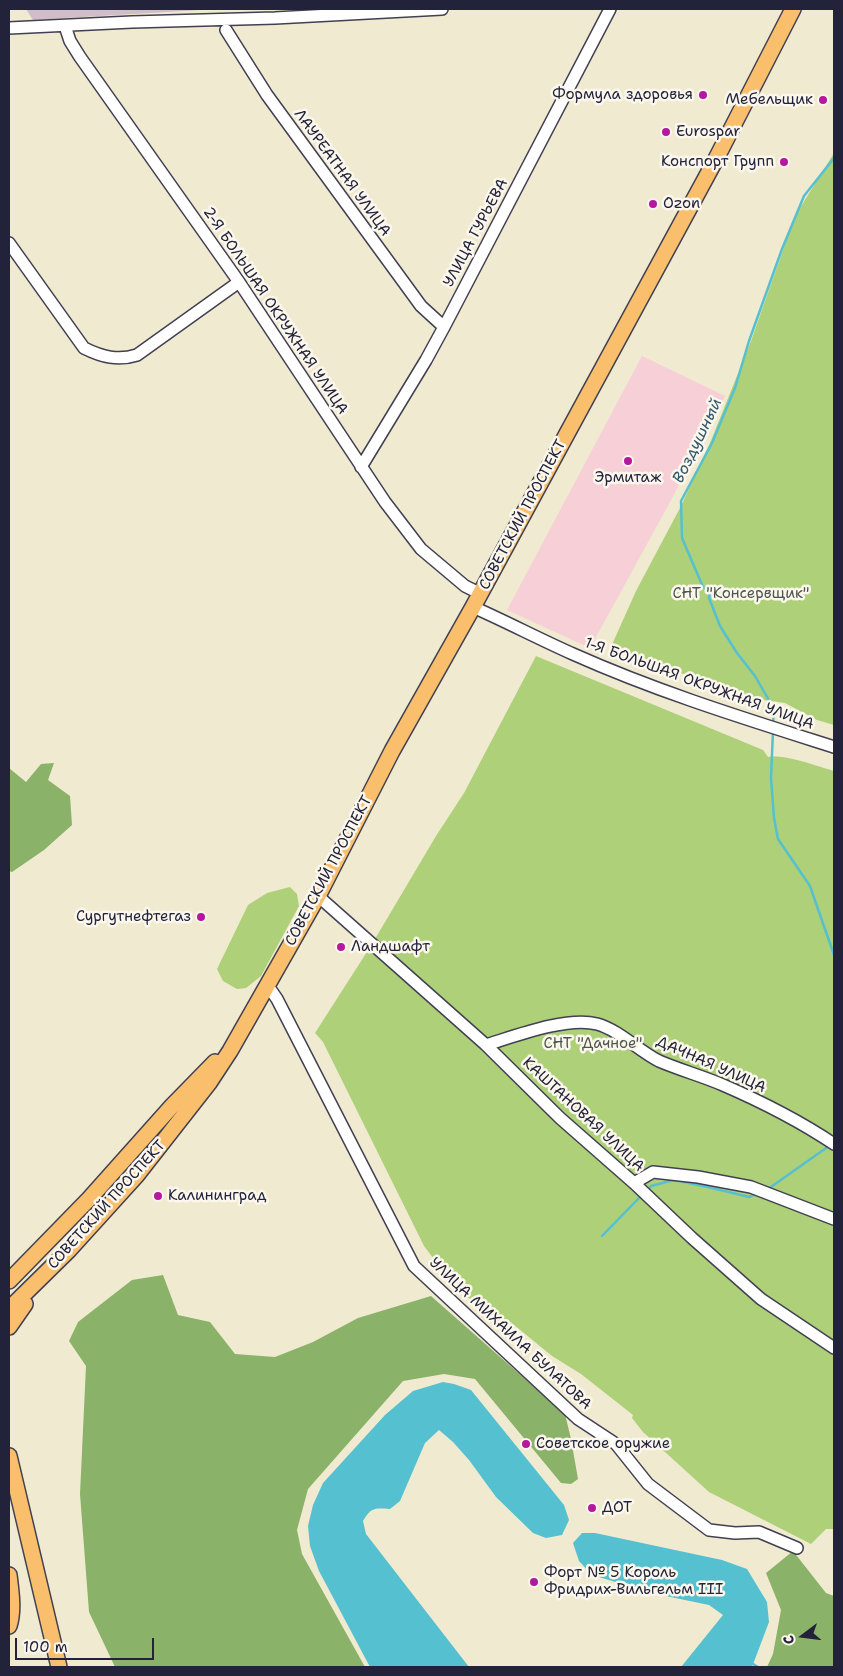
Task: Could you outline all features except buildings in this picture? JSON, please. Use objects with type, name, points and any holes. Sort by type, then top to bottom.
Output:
[{"type":"main road","name":"СОВЕТСКИЙ ПРОСПЕКТ","points":[[9,1309],[69,1250],[137,1175],[210,1083],[248,1020],[318,896],[392,751],[477,600],[711,168],[793,9]]},
{"type":"main road","name":"СОВЕТСКИЙ ПРОСПЕКТ","points":[[10,1279],[89,1199],[172,1106],[227,1049],[248,1020]]},
{"type":"main road","points":[[9,1327],[69,1250]]},
{"type":"main road","points":[[9,1456],[59,1667]]},
{"type":"main road","points":[[9,1575],[11,1591],[11,1620],[9,1626]]},
{"type":"street","points":[[9,28],[123,22],[275,18],[442,9]]},
{"type":"street","name":"УЛИЦА ГУРЬЕВА","points":[[361,467],[444,327],[610,9]]},
{"type":"street","name":"2-Я БОЛЬШАЯ ОКРУЖНАЯ УЛИЦА","points":[[65,26],[70,40],[80,57],[239,282],[385,502],[421,549],[465,586],[477,600]]},
{"type":"street","name":"ЛАУРЕАТНАЯ УЛИЦА","points":[[226,30],[266,95],[421,306],[444,327]]},
{"type":"street","points":[[9,243],[84,348],[111,358],[126,359],[138,355],[239,282]]},
{"type":"street","name":"1-Я БОЛЬШАЯ ОКРУЖНАЯ УЛИЦА","points":[[477,600],[573,654],[660,689],[733,715],[834,747]]},
{"type":"street","name":"КАШТАНОВАЯ УЛИЦА","points":[[318,896],[486,1045],[560,1118],[761,1299],[834,1348]]},
{"type":"street","name":"УЛИЦА МИХАИЛА БУЛАТОВА","points":[[268,986],[277,999],[414,1266],[578,1419],[616,1444],[648,1484],[709,1530],[735,1533],[759,1532],[798,1548]]},
{"type":"street","name":"ДАЧНАЯ УЛИЦА","points":[[486,1045],[532,1031],[575,1022],[597,1024],[612,1031],[658,1060],[724,1085],[810,1128],[834,1144]]},
{"type":"street","points":[[634,1183],[653,1172],[698,1177],[751,1187],[834,1219]]},
{"type":"shaded area","points":[[26,9],[218,9],[33,20]]},
{"type":"shaded area","points":[[642,356],[725,396],[669,504],[590,648],[507,610]]},
{"type":"green space","name":"СНТ \"Консервщик\"","points":[[834,153],[834,725],[817,720],[785,703],[757,699],[610,649],[636,591],[680,508],[710,443],[751,341],[795,216]]},
{"type":"green space","name":"СНТ \"Дачное\"","points":[[536,656],[763,750],[768,757],[783,757],[834,771],[834,1529],[826,1529],[811,1544],[709,1492],[643,1432],[632,1418],[633,1415],[581,1374],[552,1356],[508,1320],[502,1327],[464,1294],[469,1288],[440,1267],[424,1246],[323,1042],[315,1033],[464,793]]},
{"type":"green space","points":[[54,763],[48,780],[70,796],[72,825],[44,850],[12,872],[9,871],[9,768],[26,782],[41,764]]},
{"type":"green space","points":[[290,887],[297,894],[299,906],[261,976],[246,988],[237,989],[223,981],[217,969],[248,905],[267,893]]},
{"type":"green space","points":[[163,1275],[178,1315],[210,1322],[235,1354],[275,1357],[313,1342],[358,1318],[431,1296],[565,1414],[578,1479],[571,1484],[561,1483],[475,1379],[444,1374],[403,1381],[308,1489],[297,1530],[302,1554],[365,1667],[115,1667],[89,1612],[80,1494],[86,1366],[69,1341],[78,1322],[132,1280]]},
{"type":"green space","points":[[793,1551],[826,1593],[834,1596],[834,1667],[767,1667],[773,1654],[781,1610],[766,1573]]},
{"type":"water","points":[[443,1382],[471,1390],[564,1505],[569,1520],[562,1535],[546,1538],[533,1533],[496,1497],[469,1460],[439,1430],[425,1443],[400,1501],[390,1509],[374,1509],[368,1513],[363,1521],[366,1534],[469,1667],[370,1667],[319,1571],[310,1546],[308,1526],[313,1505],[323,1483],[385,1415],[413,1391]]},
{"type":"water","points":[[582,1533],[595,1533],[722,1560],[747,1569],[767,1602],[769,1622],[752,1667],[681,1667],[723,1615],[709,1605],[656,1594],[592,1575],[579,1561],[573,1543]]},
{"type":"waterway","name":"Воздушный","points":[[773,725],[774,709],[755,676],[737,653],[720,626],[709,598],[710,591],[703,587],[682,538],[681,501],[712,443],[735,388],[749,341],[782,249],[804,196],[834,158]]},
{"type":"waterway","name":"Воздушный","points":[[773,731],[771,778],[774,818],[778,839],[810,886],[834,955]]},
{"type":"waterway","name":"Воздушный","points":[[768,1189],[829,1146]]},
{"type":"waterway","name":"Воздушный","points":[[647,1191],[651,1186],[674,1180],[749,1197],[756,1194]]},
{"type":"waterway","name":"Воздушный","points":[[602,1236],[641,1196]]},
{"type":"waterway","points":[[753,1664],[758,1667]]},
{"type":"place","name":"Формула здоровья","points":[[703,95]]},
{"type":"place","name":"Мебельщик","points":[[823,100]]},
{"type":"place","name":"Eurospar","points":[[666,132]]},
{"type":"place","name":"Конспорт Групп","points":[[784,162]]},
{"type":"place","name":"Ozon","points":[[653,204]]},
{"type":"place","name":"Эрмитаж","points":[[628,461]]},
{"type":"place","name":"Сургутнефтегаз","points":[[201,917]]},
{"type":"place","name":"Ландшафт","points":[[341,947]]},
{"type":"place","name":"Калининград","points":[[158,1196]]},
{"type":"place","name":"Советское оружие","points":[[526,1444]]},
{"type":"place","name":"ДОТ","points":[[592,1508]]},
{"type":"place","name":"Форт № 5 Король Фридрих-Вильгельм III","points":[[534,1582]]}]
